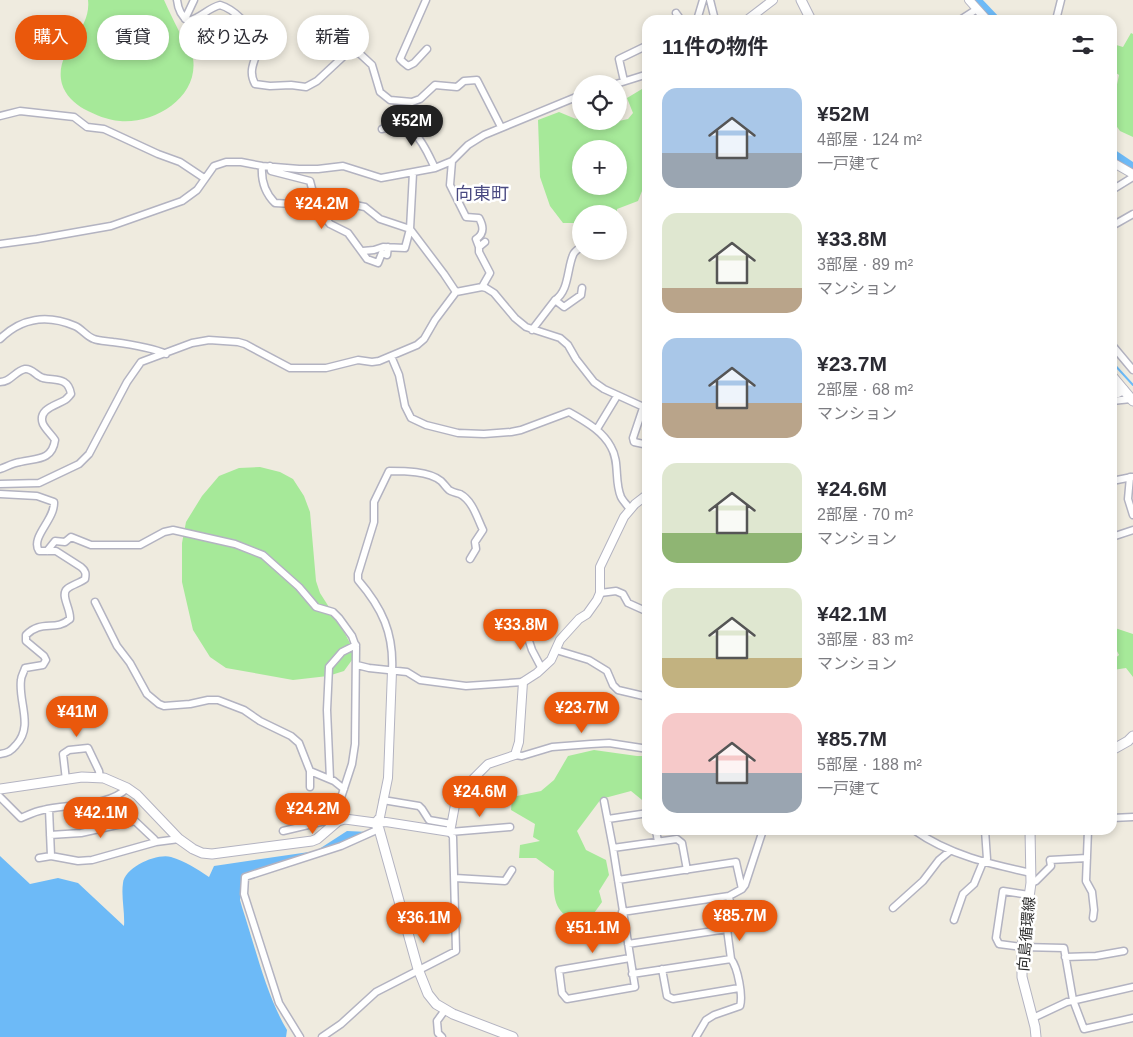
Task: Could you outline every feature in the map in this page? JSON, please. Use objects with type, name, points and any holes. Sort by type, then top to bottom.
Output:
[{"type":"main road","points":[[802,0],[809,15]]},
{"type":"main road","points":[[1117,382],[1132,400]]},
{"type":"main road","points":[[1117,747],[1133,736]]},
{"type":"main road","points":[[0,789],[82,777],[100,778],[127,788],[179,839],[194,850],[212,854],[317,840],[335,819],[345,819],[377,826],[418,969],[428,994],[436,1004],[445,1010],[513,1037]]},
{"type":"main road","name":"向島循環線","points":[[1030,835],[1031,878],[1022,947],[1022,977],[1036,1037]]},
{"type":"street","points":[[177,0],[178,9],[182,15]]},
{"type":"street","points":[[187,15],[194,0]]},
{"type":"street","points":[[426,0],[400,59],[408,66],[414,63],[426,49]]},
{"type":"street","points":[[698,15],[703,0]]},
{"type":"street","points":[[710,0],[714,15]]},
{"type":"street","points":[[754,15],[774,0]]},
{"type":"street","points":[[969,0],[982,15]]},
{"type":"street","points":[[1057,15],[1061,0]]},
{"type":"street","points":[[203,15],[215,6],[220,5],[236,15]]},
{"type":"street","points":[[968,15],[977,9]]},
{"type":"street","points":[[623,75],[619,59],[642,48]]},
{"type":"street","points":[[254,60],[252,66],[252,79],[255,84],[291,84],[306,88],[317,81],[346,54],[359,53],[372,64],[380,92],[390,100],[412,102],[420,99],[436,85],[457,87],[464,81],[477,80],[501,127]]},
{"type":"street","points":[[627,80],[642,76]]},
{"type":"street","points":[[0,244],[37,240],[111,226],[182,200],[196,190],[214,166],[226,162],[308,169],[343,166],[381,178],[435,168],[452,161],[468,145],[484,135],[572,99]]},
{"type":"street","points":[[0,116],[20,111],[74,117],[87,127],[104,129],[180,162],[204,178]]},
{"type":"street","points":[[382,129],[398,126],[414,132],[421,140],[435,168]]},
{"type":"street","points":[[452,161],[450,185],[454,194],[466,217],[479,218],[482,224],[483,230],[476,240],[479,252],[490,273],[482,287]]},
{"type":"street","points":[[1117,165],[1133,176],[1117,187]]},
{"type":"street","points":[[262,166],[261,176],[264,185],[269,197],[275,203],[292,204],[325,218],[330,224],[348,233],[367,259],[378,263],[382,253],[387,255],[388,247]]},
{"type":"street","points":[[270,166],[271,171],[310,181],[315,200],[330,200],[365,207],[380,219],[410,229],[456,292]]},
{"type":"street","points":[[363,251],[383,247],[405,248],[410,229],[413,173]]},
{"type":"street","points":[[1117,223],[1133,214]]},
{"type":"street","points":[[479,247],[485,242]]},
{"type":"street","points":[[532,330],[555,300],[559,298],[565,286],[572,258]]},
{"type":"street","points":[[0,484],[39,483],[79,464],[89,454],[127,382],[141,362],[192,343],[209,340],[245,344],[290,368],[326,368],[358,360],[379,361],[416,345],[424,339],[435,320],[456,292],[482,287],[494,293],[515,318],[532,330],[560,338],[568,344],[588,375],[604,389],[642,408]]},
{"type":"street","points":[[555,300],[564,307],[581,295],[582,288]]},
{"type":"street","points":[[0,339],[9,330],[21,323],[38,319],[51,320],[75,326],[94,339],[116,342],[166,354]]},
{"type":"street","points":[[1117,351],[1133,370]]},
{"type":"street","points":[[391,356],[399,375],[405,406],[411,418],[426,425],[458,433],[511,432],[569,412],[597,429],[611,446],[616,458],[618,490],[630,509]]},
{"type":"street","points":[[0,382],[9,380],[23,369],[29,369],[41,378],[54,378],[65,382],[70,387],[71,394],[65,400],[54,404],[42,417],[43,423],[56,440],[54,448],[47,455],[37,460],[19,462],[0,469]]},
{"type":"street","points":[[1117,394],[1124,390]]},
{"type":"street","points":[[597,429],[617,396]]},
{"type":"street","points":[[1117,401],[1132,400]]},
{"type":"street","points":[[642,417],[634,438],[634,442],[642,444]]},
{"type":"street","points":[[377,826],[388,778],[393,656],[390,635],[382,615],[374,603],[374,598],[358,580],[358,574],[374,522],[374,502],[388,471],[416,471],[434,477],[443,482],[447,489],[467,500],[483,530],[475,542],[476,549],[470,559]]},
{"type":"street","points":[[1117,479],[1131,477],[1128,499],[1133,515]]},
{"type":"street","points":[[0,494],[36,496],[54,502],[55,510],[37,540],[37,548],[40,551],[56,552],[82,567],[86,575],[85,579],[67,589],[64,593],[71,612],[70,619],[63,625],[37,626],[26,636],[26,641],[44,656],[46,660],[44,665],[25,668],[21,680],[25,719],[24,732],[19,742],[9,753],[0,754]]},
{"type":"street","points":[[357,665],[408,672],[420,680],[466,686],[523,682],[542,669],[551,660],[560,640],[579,619],[588,614],[600,593],[600,567],[630,509],[642,499]]},
{"type":"street","points":[[47,551],[55,541],[65,542],[71,537],[91,545],[140,545],[164,532],[173,530],[235,544],[262,555],[299,587],[316,606],[333,612],[352,636],[356,645],[357,665],[355,744],[352,764],[335,819]]},
{"type":"street","points":[[1117,535],[1133,530]]},
{"type":"street","points":[[600,593],[616,591],[623,594],[628,603],[642,609]]},
{"type":"street","points":[[95,602],[117,646],[130,663],[147,694],[164,706],[218,700],[244,710],[260,721],[291,736],[299,743],[310,771],[310,787]]},
{"type":"street","points":[[523,623],[532,650],[542,669]]},
{"type":"street","points":[[330,779],[327,710],[329,667],[342,652],[356,645]]},
{"type":"street","points":[[556,650],[589,660],[607,671],[613,685],[618,690],[642,696]]},
{"type":"street","points":[[516,756],[519,742],[523,682]]},
{"type":"street","points":[[322,1037],[341,1024],[376,992],[456,951],[455,878],[451,828],[455,805],[466,786],[478,772],[488,764],[552,747],[609,743],[642,748]]},
{"type":"street","points":[[66,780],[63,754],[69,750],[88,748],[100,778]]},
{"type":"street","points":[[310,771],[330,779],[344,788]]},
{"type":"street","points":[[0,797],[20,818],[49,809],[79,806],[121,795],[127,788]]},
{"type":"street","points":[[384,800],[418,806],[429,820],[451,828]]},
{"type":"street","points":[[604,800],[613,848],[622,912],[628,944],[630,958],[632,974],[634,987],[567,999],[562,993],[559,970],[630,958]]},
{"type":"street","points":[[49,809],[51,856]]},
{"type":"street","points":[[320,810],[335,819]]},
{"type":"street","points":[[608,819],[642,814]]},
{"type":"street","points":[[1117,818],[1133,817]]},
{"type":"street","points":[[283,832],[335,819]]},
{"type":"street","points":[[50,834],[81,833],[135,821],[156,842]]},
{"type":"street","points":[[300,1037],[279,1003],[244,894],[245,877],[350,842],[386,822],[451,828],[510,827]]},
{"type":"street","points":[[657,835],[658,842]]},
{"type":"street","points":[[622,912],[729,896],[742,889],[761,835]]},
{"type":"street","points":[[923,835],[950,851],[1036,881],[1051,866],[1050,860],[1087,858]]},
{"type":"street","points":[[954,920],[963,894],[974,884],[983,862],[987,859],[986,835]]},
{"type":"street","points":[[1088,835],[1086,881],[1092,892],[1093,918]]},
{"type":"street","points":[[39,858],[51,856],[78,861],[92,860],[156,842],[179,839]]},
{"type":"street","points":[[613,848],[677,839],[682,843],[686,870]]},
{"type":"street","points":[[894,908],[923,881],[939,860],[950,851]]},
{"type":"street","points":[[618,880],[736,862],[742,889]]},
{"type":"street","points":[[455,878],[505,881],[512,870]]},
{"type":"street","points":[[1029,895],[1003,891],[996,938],[999,944],[1022,947],[1064,948],[1073,1000],[1084,1029],[1133,1018]]},
{"type":"street","points":[[696,1037],[706,1020],[714,1015],[740,1006],[742,1000],[735,964],[731,959],[728,929],[733,921],[729,896]]},
{"type":"street","points":[[628,944],[728,929]]},
{"type":"street","points":[[1065,957],[1096,956],[1124,952]]},
{"type":"street","points":[[632,974],[731,959]]},
{"type":"street","points":[[662,969],[666,996],[673,999],[739,988]]},
{"type":"street","points":[[1032,1018],[1073,1000],[1133,988]]},
{"type":"street","points":[[442,1037],[438,1033],[437,1020],[445,1010]]},
{"type":"green space","points":[[88,0],[164,0],[179,31],[179,60],[193,60],[193,72],[189,85],[182,96],[160,113],[133,121],[106,118],[77,105],[63,88],[61,72],[63,60],[87,60]]},
{"type":"green space","points":[[1131,33],[1133,34],[1133,137],[1120,131],[1117,127],[1117,84],[1119,75],[1117,74],[1117,45],[1123,47]]},
{"type":"green space","points":[[642,89],[642,191],[638,201],[627,205],[572,205],[572,223],[563,223],[550,206],[540,177],[538,120],[559,112],[572,117],[572,130],[627,130],[628,119],[633,113],[627,98]]},
{"type":"green space","points":[[260,467],[280,472],[293,479],[304,496],[310,512],[316,581],[320,593],[353,649],[352,660],[344,671],[328,676],[293,680],[226,668],[210,657],[193,630],[182,582],[182,543],[186,522],[202,496],[219,476],[239,468]]},
{"type":"green space","points":[[1117,629],[1133,634],[1133,677],[1126,668],[1117,669],[1117,657],[1119,655],[1117,651]]},
{"type":"green space","points":[[594,750],[642,756],[642,800],[631,791],[601,799],[577,831],[586,850],[606,860],[609,875],[599,891],[602,902],[592,916],[584,922],[566,916],[557,905],[554,890],[554,871],[536,858],[519,858],[520,845],[540,841],[533,837],[535,824],[511,810],[512,797],[541,791],[554,780],[568,756]]},
{"type":"water","points":[[347,831],[369,832],[370,837],[348,847],[247,876],[244,879],[240,900],[267,986],[287,1030],[286,1037],[0,1037],[0,856],[30,884],[58,878],[78,883],[124,926],[123,883],[129,872],[142,862],[158,857],[171,857],[186,863],[209,877],[214,866],[316,851]]},
{"type":"waterway","points":[[976,0],[990,15]]},
{"type":"waterway","points":[[1117,157],[1133,168]]},
{"type":"waterway","points":[[1117,367],[1133,385]]},
{"type":"district","name":"向東町","points":[[482,194]]}]
